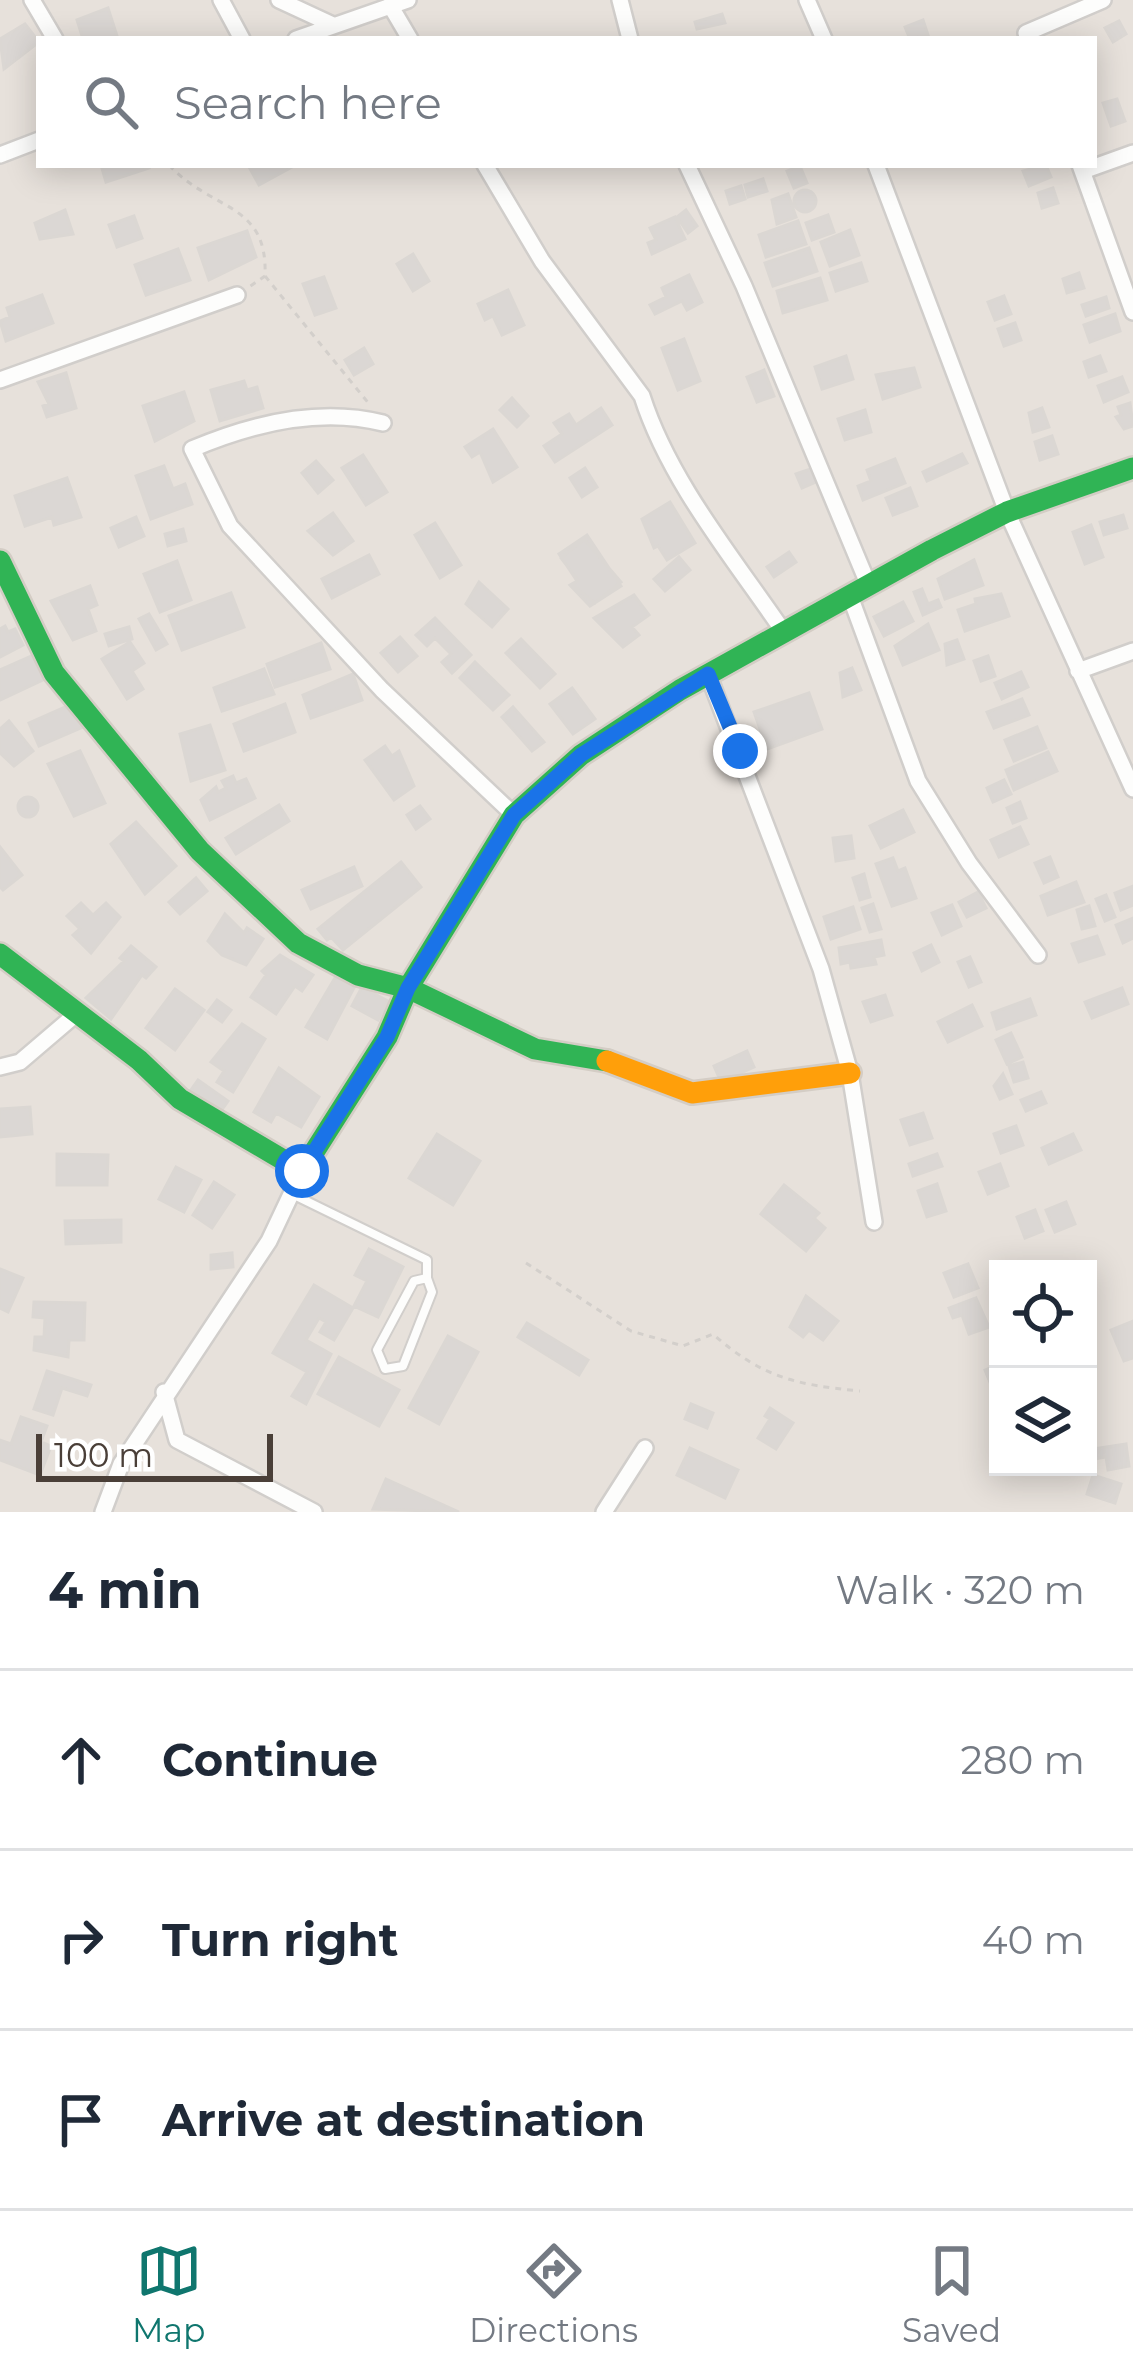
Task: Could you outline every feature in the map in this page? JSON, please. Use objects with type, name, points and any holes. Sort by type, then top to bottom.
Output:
[{"type":"street","points":[[32,0],[54,36]]},
{"type":"street","points":[[221,0],[240,36]]},
{"type":"street","points":[[279,0],[333,25]]},
{"type":"street","points":[[304,36],[408,0]]},
{"type":"street","points":[[620,0],[629,36]]},
{"type":"street","points":[[807,0],[823,36]]},
{"type":"street","points":[[1023,36],[1103,0]]},
{"type":"street","points":[[390,5],[408,36]]},
{"type":"street","points":[[0,155],[36,141]]},
{"type":"street","points":[[1097,164],[1133,153]]},
{"type":"street","points":[[487,168],[542,261],[643,396],[650,421],[708,520],[783,631]]},
{"type":"street","points":[[688,168],[744,286],[860,591],[919,782],[969,863],[1038,955]]},
{"type":"street","points":[[877,168],[1007,512],[1133,789]]},
{"type":"street","points":[[1082,168],[1133,312]]},
{"type":"street","points":[[0,380],[237,295]]},
{"type":"street","points":[[383,423],[340,412],[239,429],[192,449],[230,526],[382,690],[514,815]]},
{"type":"street","points":[[103,1512],[122,1464],[164,1392],[294,1195],[302,1171],[387,1037],[408,988],[514,815],[581,755],[783,631],[1007,512],[1133,469]]},
{"type":"street","points":[[0,561],[54,674],[200,851],[298,943],[358,975],[408,988],[535,1049],[599,1058],[692,1093],[850,1073]]},
{"type":"street","points":[[1078,670],[1133,651]]},
{"type":"street","points":[[708,674],[821,969],[850,1073],[874,1222]]},
{"type":"street","points":[[0,954],[139,1060],[180,1099],[302,1171]]},
{"type":"street","points":[[0,1067],[20,1062],[75,1015]]},
{"type":"street","points":[[164,1392],[177,1440],[314,1512]]},
{"type":"street","points":[[604,1512],[645,1448]]},
{"type":"lane","points":[[294,1195],[427,1260],[432,1292],[403,1366],[385,1369],[376,1350],[414,1281],[427,1278]]},
{"type":"path","points":[[173,168],[226,209],[255,223],[266,244],[265,276],[383,423]]},
{"type":"path","points":[[237,295],[265,276]]},
{"type":"path","points":[[526,1262],[568,1295],[631,1331],[683,1346],[712,1334],[748,1365],[803,1386],[860,1391]]},
{"type":"shaded area","points":[[0,0],[1133,0],[1133,1512],[0,1512]]},
{"type":"building","points":[[108,8],[117,36],[82,36],[77,20]]},
{"type":"building","points":[[722,14],[725,23],[697,29],[695,22]]},
{"type":"building","points":[[923,20],[928,35],[909,36],[905,27]]},
{"type":"building","points":[[1119,21],[1126,34],[1113,42],[1105,28]]},
{"type":"building","points":[[25,24],[36,44],[4,69],[0,39]]},
{"type":"building","points":[[1117,99],[1125,121],[1111,126],[1103,103]]},
{"type":"building","points":[[102,168],[149,168],[106,182]]},
{"type":"building","points":[[250,168],[290,168],[259,185]]},
{"type":"building","points":[[801,168],[807,183],[794,188],[787,171]]},
{"type":"building","points":[[1047,168],[1051,177],[1029,186],[1023,171]]},
{"type":"building","points":[[763,179],[767,191],[748,197],[745,185]]},
{"type":"building","points":[[741,186],[745,199],[730,204],[726,191]]},
{"type":"building","points":[[1053,188],[1058,203],[1042,208],[1038,193]]},
{"type":"building","points":[[805,190],[816,201],[805,212],[794,201]]},
{"type":"building","points":[[788,194],[796,217],[777,224],[772,200]]},
{"type":"building","points":[[65,210],[73,234],[40,239],[35,223]]},
{"type":"building","points":[[686,210],[697,226],[688,233],[677,217]]},
{"type":"building","points":[[828,215],[834,232],[812,240],[806,223]]},
{"type":"building","points":[[134,216],[142,238],[117,247],[109,225]]},
{"type":"building","points":[[675,217],[685,239],[652,254],[648,243],[656,240],[650,228]]},
{"type":"building","points":[[798,221],[806,244],[766,257],[759,235]]},
{"type":"building","points":[[850,230],[859,255],[830,266],[821,242]]},
{"type":"building","points":[[247,231],[256,257],[209,280],[198,248]]},
{"type":"building","points":[[809,248],[817,271],[773,286],[765,263]]},
{"type":"building","points":[[178,249],[190,280],[146,295],[135,265]]},
{"type":"building","points":[[413,254],[429,281],[413,291],[397,264]]},
{"type":"building","points":[[861,263],[867,281],[836,291],[830,273]]},
{"type":"building","points":[[1079,273],[1084,288],[1067,293],[1063,279]]},
{"type":"building","points":[[689,275],[702,302],[687,310],[682,301],[655,314],[650,305],[666,297],[662,288]]},
{"type":"building","points":[[324,277],[336,308],[315,315],[303,284]]},
{"type":"building","points":[[820,278],[827,300],[783,313],[777,291]]},
{"type":"building","points":[[508,290],[524,325],[502,335],[493,316],[485,320],[478,304]]},
{"type":"building","points":[[42,295],[53,323],[6,341],[0,321],[10,317],[7,308]]},
{"type":"building","points":[[1004,296],[1011,314],[995,320],[988,302]]},
{"type":"building","points":[[1106,297],[1109,308],[1086,316],[1082,305]]},
{"type":"building","points":[[1115,314],[1120,331],[1090,342],[1084,325]]},
{"type":"building","points":[[1015,323],[1021,340],[1004,346],[998,329]]},
{"type":"building","points":[[684,339],[700,381],[678,390],[662,348]]},
{"type":"building","points":[[364,348],[373,364],[354,375],[345,360]]},
{"type":"building","points":[[846,356],[853,379],[822,389],[815,367]]},
{"type":"building","points":[[1100,356],[1106,371],[1089,377],[1084,362]]},
{"type":"building","points":[[914,368],[920,387],[883,399],[876,375]]},
{"type":"building","points":[[764,370],[774,396],[757,402],[747,377]]},
{"type":"building","points":[[66,373],[76,408],[47,417],[43,406],[49,404],[38,382]]},
{"type":"building","points":[[1122,377],[1128,392],[1104,402],[1098,386]]},
{"type":"building","points":[[244,381],[247,390],[257,387],[263,408],[220,421],[211,390]]},
{"type":"building","points":[[184,392],[194,421],[155,441],[143,406]]},
{"type":"building","points":[[512,398],[528,416],[517,427],[500,410]]},
{"type":"building","points":[[1130,403],[1133,426],[1124,429],[1116,417],[1121,415],[1118,407]]},
{"type":"building","points":[[601,408],[612,425],[555,462],[544,446],[562,434],[554,423],[569,414],[576,425]]},
{"type":"building","points":[[1042,408],[1049,427],[1033,432],[1029,413]]},
{"type":"building","points":[[865,410],[871,432],[845,440],[838,419]]},
{"type":"building","points":[[493,429],[517,467],[493,482],[480,452],[472,457],[465,447]]},
{"type":"building","points":[[1052,436],[1058,454],[1040,460],[1035,442]]},
{"type":"building","points":[[962,454],[967,463],[927,481],[923,472]]},
{"type":"building","points":[[363,455],[387,492],[366,505],[342,468]]},
{"type":"building","points":[[895,459],[905,483],[863,500],[858,486],[871,481],[867,470]]},
{"type":"building","points":[[316,461],[333,480],[318,493],[302,473]]},
{"type":"building","points":[[164,466],[173,489],[185,484],[192,504],[151,519],[136,476]]},
{"type":"building","points":[[585,468],[597,487],[582,497],[570,478]]},
{"type":"building","points":[[811,469],[816,482],[802,488],[796,474]]},
{"type":"building","points":[[67,478],[81,517],[54,525],[52,517],[25,526],[15,496]]},
{"type":"building","points":[[910,488],[917,506],[893,515],[886,498]]},
{"type":"building","points":[[670,502],[695,543],[667,560],[658,546],[654,548],[642,519]]},
{"type":"building","points":[[333,513],[353,541],[333,555],[308,531]]},
{"type":"building","points":[[1123,515],[1127,528],[1104,535],[1100,522]]},
{"type":"building","points":[[136,517],[144,536],[119,547],[111,528]]},
{"type":"building","points":[[435,523],[461,565],[440,578],[415,535]]},
{"type":"building","points":[[1091,525],[1103,557],[1085,564],[1073,532]]},
{"type":"building","points":[[183,529],[186,541],[168,546],[165,534]]},
{"type":"building","points":[[587,535],[621,586],[590,606],[570,585],[577,581],[559,554]]},
{"type":"building","points":[[584,539],[621,582],[595,603],[572,585],[578,580],[561,558]]},
{"type":"building","points":[[789,552],[796,562],[774,577],[767,567]]},
{"type":"building","points":[[369,555],[379,574],[332,598],[322,579]]},
{"type":"building","points":[[679,557],[690,570],[665,591],[654,579]]},
{"type":"building","points":[[974,560],[983,585],[945,599],[938,579]]},
{"type":"building","points":[[177,561],[191,600],[160,612],[144,574]]},
{"type":"building","points":[[479,582],[508,609],[492,627],[466,604]]},
{"type":"building","points":[[90,586],[97,605],[88,609],[96,631],[73,640],[51,601]]},
{"type":"building","points":[[922,589],[928,604],[938,600],[941,607],[923,615],[914,592]]},
{"type":"building","points":[[231,593],[244,627],[182,650],[169,616]]},
{"type":"building","points":[[1001,594],[1009,616],[965,631],[958,610],[976,604],[975,599]]},
{"type":"building","points":[[634,595],[649,615],[632,627],[639,635],[623,647],[594,618]]},
{"type":"building","points":[[903,602],[913,621],[884,636],[874,617]]},
{"type":"building","points":[[149,614],[167,644],[156,650],[139,619]]},
{"type":"building","points":[[435,618],[471,655],[452,673],[442,662],[451,654],[435,638],[427,646],[416,635]]},
{"type":"building","points":[[928,624],[939,650],[903,665],[895,646]]},
{"type":"building","points":[[5,626],[8,632],[15,629],[23,645],[0,657],[0,629]]},
{"type":"building","points":[[129,627],[132,639],[109,646],[105,634]]},
{"type":"building","points":[[400,637],[417,656],[398,672],[381,653]]},
{"type":"building","points":[[521,639],[555,674],[540,688],[506,653]]},
{"type":"building","points":[[957,640],[964,659],[947,665],[945,644]]},
{"type":"building","points":[[130,642],[144,663],[132,671],[143,689],[127,699],[102,659]]},
{"type":"building","points":[[321,643],[330,669],[275,687],[267,664]]},
{"type":"building","points":[[36,654],[45,679],[0,700],[0,670]]},
{"type":"building","points":[[988,656],[995,676],[981,681],[974,661]]},
{"type":"building","points":[[475,662],[509,695],[493,710],[460,678]]},
{"type":"building","points":[[852,668],[861,690],[843,697],[840,673]]},
{"type":"building","points":[[264,669],[274,694],[222,711],[214,688]]},
{"type":"building","points":[[1021,672],[1028,687],[1002,699],[995,683]]},
{"type":"building","points":[[353,674],[362,700],[311,718],[303,695]]},
{"type":"building","points":[[572,688],[595,719],[573,734],[550,704]]},
{"type":"building","points":[[809,693],[822,729],[767,749],[754,712]]},
{"type":"building","points":[[1022,699],[1029,715],[994,728],[987,712]]},
{"type":"building","points":[[72,704],[83,727],[39,746],[29,723]]},
{"type":"building","points":[[285,704],[295,732],[244,751],[234,724]]},
{"type":"building","points":[[513,707],[544,742],[532,751],[502,717]]},
{"type":"building","points":[[9,721],[33,751],[14,766],[0,753],[0,729]]},
{"type":"building","points":[[210,725],[225,770],[191,781],[180,734]]},
{"type":"building","points":[[1037,727],[1046,748],[1014,761],[1005,740]]},
{"type":"building","points":[[385,746],[392,756],[399,751],[414,786],[394,800],[365,760]]},
{"type":"building","points":[[80,751],[105,803],[74,816],[48,764]]},
{"type":"building","points":[[1048,752],[1057,771],[1014,790],[1006,770]]},
{"type":"building","points":[[233,776],[236,783],[246,779],[255,798],[210,820],[201,800],[216,787],[218,792],[226,788],[222,781]]},
{"type":"building","points":[[1004,780],[1011,794],[993,802],[987,788]]},
{"type":"building","points":[[28,797],[38,807],[28,817],[18,807]]},
{"type":"building","points":[[1020,802],[1026,818],[1013,823],[1007,808]]},
{"type":"building","points":[[279,805],[289,821],[236,854],[226,838]]},
{"type":"building","points":[[420,806],[430,819],[416,829],[407,815]]},
{"type":"building","points":[[903,810],[914,832],[881,848],[870,826]]},
{"type":"building","points":[[136,822],[176,866],[145,894],[111,844]]},
{"type":"building","points":[[1020,827],[1028,844],[999,857],[991,840]]},
{"type":"building","points":[[851,836],[854,858],[836,861],[833,838]]},
{"type":"building","points":[[0,847],[22,875],[3,890],[0,887]]},
{"type":"building","points":[[1050,857],[1058,877],[1044,883],[1035,863]]},
{"type":"building","points":[[893,858],[898,871],[905,868],[916,898],[892,906],[876,864]]},
{"type":"building","points":[[401,862],[421,887],[343,950],[331,937],[327,940],[318,929]]},
{"type":"building","points":[[354,867],[362,886],[311,909],[302,890]]},
{"type":"building","points":[[864,874],[870,897],[860,900],[853,878]]},
{"type":"building","points":[[196,878],[207,891],[180,914],[169,902]]},
{"type":"building","points":[[1076,882],[1084,902],[1048,915],[1041,896]]},
{"type":"building","points":[[1133,886],[1133,905],[1121,910],[1115,893]]},
{"type":"building","points":[[978,892],[986,908],[967,917],[959,902]]},
{"type":"building","points":[[1106,895],[1115,917],[1105,921],[1096,899]]},
{"type":"building","points":[[81,903],[93,915],[106,903],[120,917],[91,953],[73,935],[80,929],[67,916]]},
{"type":"building","points":[[873,904],[881,929],[870,932],[862,908]]},
{"type":"building","points":[[952,905],[961,926],[942,935],[932,913]]},
{"type":"building","points":[[1089,906],[1095,926],[1082,929],[1077,910]]},
{"type":"building","points":[[853,907],[860,929],[831,939],[824,917]]},
{"type":"building","points":[[225,914],[244,933],[247,928],[263,939],[246,965],[222,955],[208,941]]},
{"type":"building","points":[[1133,918],[1133,938],[1123,943],[1116,925]]},
{"type":"building","points":[[1097,936],[1104,954],[1079,962],[1072,944]]},
{"type":"building","points":[[881,940],[884,955],[874,957],[876,964],[851,968],[850,962],[841,964],[839,948]]},
{"type":"building","points":[[931,945],[939,962],[922,971],[914,953]]},
{"type":"building","points":[[131,946],[156,967],[146,978],[142,975],[111,1019],[86,998],[124,961],[120,958]]},
{"type":"building","points":[[280,955],[313,975],[302,991],[295,986],[276,1014],[251,997],[266,975],[262,971]]},
{"type":"building","points":[[970,957],[981,982],[969,987],[958,962]]},
{"type":"building","points":[[339,971],[357,982],[327,1039],[306,1027]]},
{"type":"building","points":[[362,987],[388,1001],[378,1020],[352,1006]]},
{"type":"building","points":[[1122,988],[1128,1004],[1092,1018],[1085,1002]]},
{"type":"building","points":[[175,989],[204,1010],[175,1050],[146,1028]]},
{"type":"building","points":[[885,995],[892,1015],[871,1022],[863,1002]]},
{"type":"building","points":[[1030,999],[1036,1015],[997,1029],[992,1013]]},
{"type":"building","points":[[217,1000],[231,1010],[222,1022],[208,1012]]},
{"type":"building","points":[[972,1005],[982,1026],[948,1042],[938,1022]]},
{"type":"building","points":[[242,1024],[265,1039],[233,1092],[217,1082],[224,1071],[211,1062]]},
{"type":"building","points":[[1011,1033],[1022,1057],[1007,1064],[996,1040]]},
{"type":"building","points":[[747,1051],[754,1067],[721,1082],[714,1066]]},
{"type":"building","points":[[1023,1062],[1028,1078],[1014,1082],[1009,1066]]},
{"type":"building","points":[[279,1068],[319,1097],[301,1127],[276,1113],[271,1122],[254,1112]]},
{"type":"building","points":[[1003,1074],[1012,1094],[1000,1099],[994,1086]]},
{"type":"building","points":[[198,1080],[228,1101],[221,1111],[191,1090]]},
{"type":"building","points":[[1041,1092],[1046,1103],[1026,1111],[1021,1100]]},
{"type":"building","points":[[30,1107],[32,1134],[0,1137],[0,1109]]},
{"type":"building","points":[[923,1113],[932,1138],[910,1145],[901,1120]]},
{"type":"building","points":[[1016,1126],[1023,1145],[1001,1153],[994,1134]]},
{"type":"building","points":[[437,1134],[480,1161],[453,1205],[409,1178]]},
{"type":"building","points":[[1073,1134],[1081,1150],[1049,1164],[1042,1148]]},
{"type":"building","points":[[57,1154],[108,1155],[107,1185],[57,1185]]},
{"type":"building","points":[[937,1154],[942,1166],[913,1176],[909,1164]]},
{"type":"building","points":[[1000,1164],[1008,1186],[988,1194],[979,1172]]},
{"type":"building","points":[[176,1167],[201,1180],[184,1212],[159,1199]]},
{"type":"building","points":[[214,1182],[234,1195],[212,1228],[193,1215]]},
{"type":"building","points":[[937,1184],[946,1211],[927,1217],[918,1191]]},
{"type":"building","points":[[784,1185],[819,1213],[814,1218],[825,1228],[806,1251],[761,1214]]},
{"type":"building","points":[[1066,1202],[1075,1224],[1055,1232],[1046,1210]]},
{"type":"building","points":[[1035,1210],[1043,1231],[1025,1238],[1017,1217]]},
{"type":"building","points":[[121,1220],[121,1242],[66,1244],[65,1221]]},
{"type":"building","points":[[369,1249],[403,1267],[378,1317],[354,1306],[367,1281],[355,1275]]},
{"type":"building","points":[[232,1253],[233,1267],[211,1269],[211,1255]]},
{"type":"building","points":[[968,1264],[978,1288],[954,1297],[944,1273]]},
{"type":"building","points":[[0,1269],[23,1278],[8,1312],[0,1308]]},
{"type":"building","points":[[314,1285],[353,1308],[334,1340],[320,1332],[326,1322],[319,1318],[306,1340],[331,1354],[306,1404],[292,1396],[307,1372],[273,1353]]},
{"type":"building","points":[[806,1296],[838,1321],[823,1340],[809,1330],[803,1337],[790,1327]]},
{"type":"building","points":[[976,1298],[989,1327],[969,1334],[962,1315],[953,1318],[949,1308]]},
{"type":"building","points":[[34,1302],[85,1303],[84,1340],[69,1340],[68,1357],[34,1350],[35,1337],[44,1337],[45,1318],[33,1317]]},
{"type":"building","points":[[1133,1321],[1133,1358],[1124,1361],[1111,1330]]},
{"type":"building","points":[[527,1323],[588,1360],[579,1375],[518,1337]]},
{"type":"building","points":[[448,1336],[478,1352],[439,1424],[409,1408]]},
{"type":"building","points":[[339,1357],[399,1390],[379,1426],[318,1394]]},
{"type":"building","points":[[47,1371],[91,1385],[87,1396],[62,1388],[53,1415],[34,1409]]},
{"type":"building","points":[[691,1404],[713,1413],[707,1428],[685,1419]]},
{"type":"building","points":[[770,1408],[793,1423],[776,1449],[758,1438],[770,1419],[765,1416]]},
{"type":"building","points":[[21,1417],[47,1426],[41,1442],[51,1446],[40,1475],[0,1460],[0,1440],[11,1444]]},
{"type":"building","points":[[1126,1444],[1129,1466],[1108,1470],[1106,1457],[1097,1458],[1097,1448]]},
{"type":"building","points":[[690,1448],[738,1470],[725,1498],[677,1475]]},
{"type":"building","points":[[1093,1476],[1121,1484],[1115,1503],[1087,1494]]},
{"type":"building","points":[[386,1479],[459,1512],[373,1509]]},
{"type":"traffic: fast","points":[[0,954],[139,1060],[180,1099],[302,1171],[387,1037],[408,988],[514,815],[581,755],[680,690],[932,550],[1007,512],[1133,468]]},
{"type":"traffic: fast","points":[[0,561],[54,673],[200,851],[298,943],[358,975],[408,988],[535,1049],[607,1061]]},
{"type":"traffic: slow","points":[[607,1061],[692,1093],[850,1073]]},
{"type":"route","points":[[302,1171],[387,1037],[408,988],[514,815],[581,755],[708,674],[740,751]]}]
